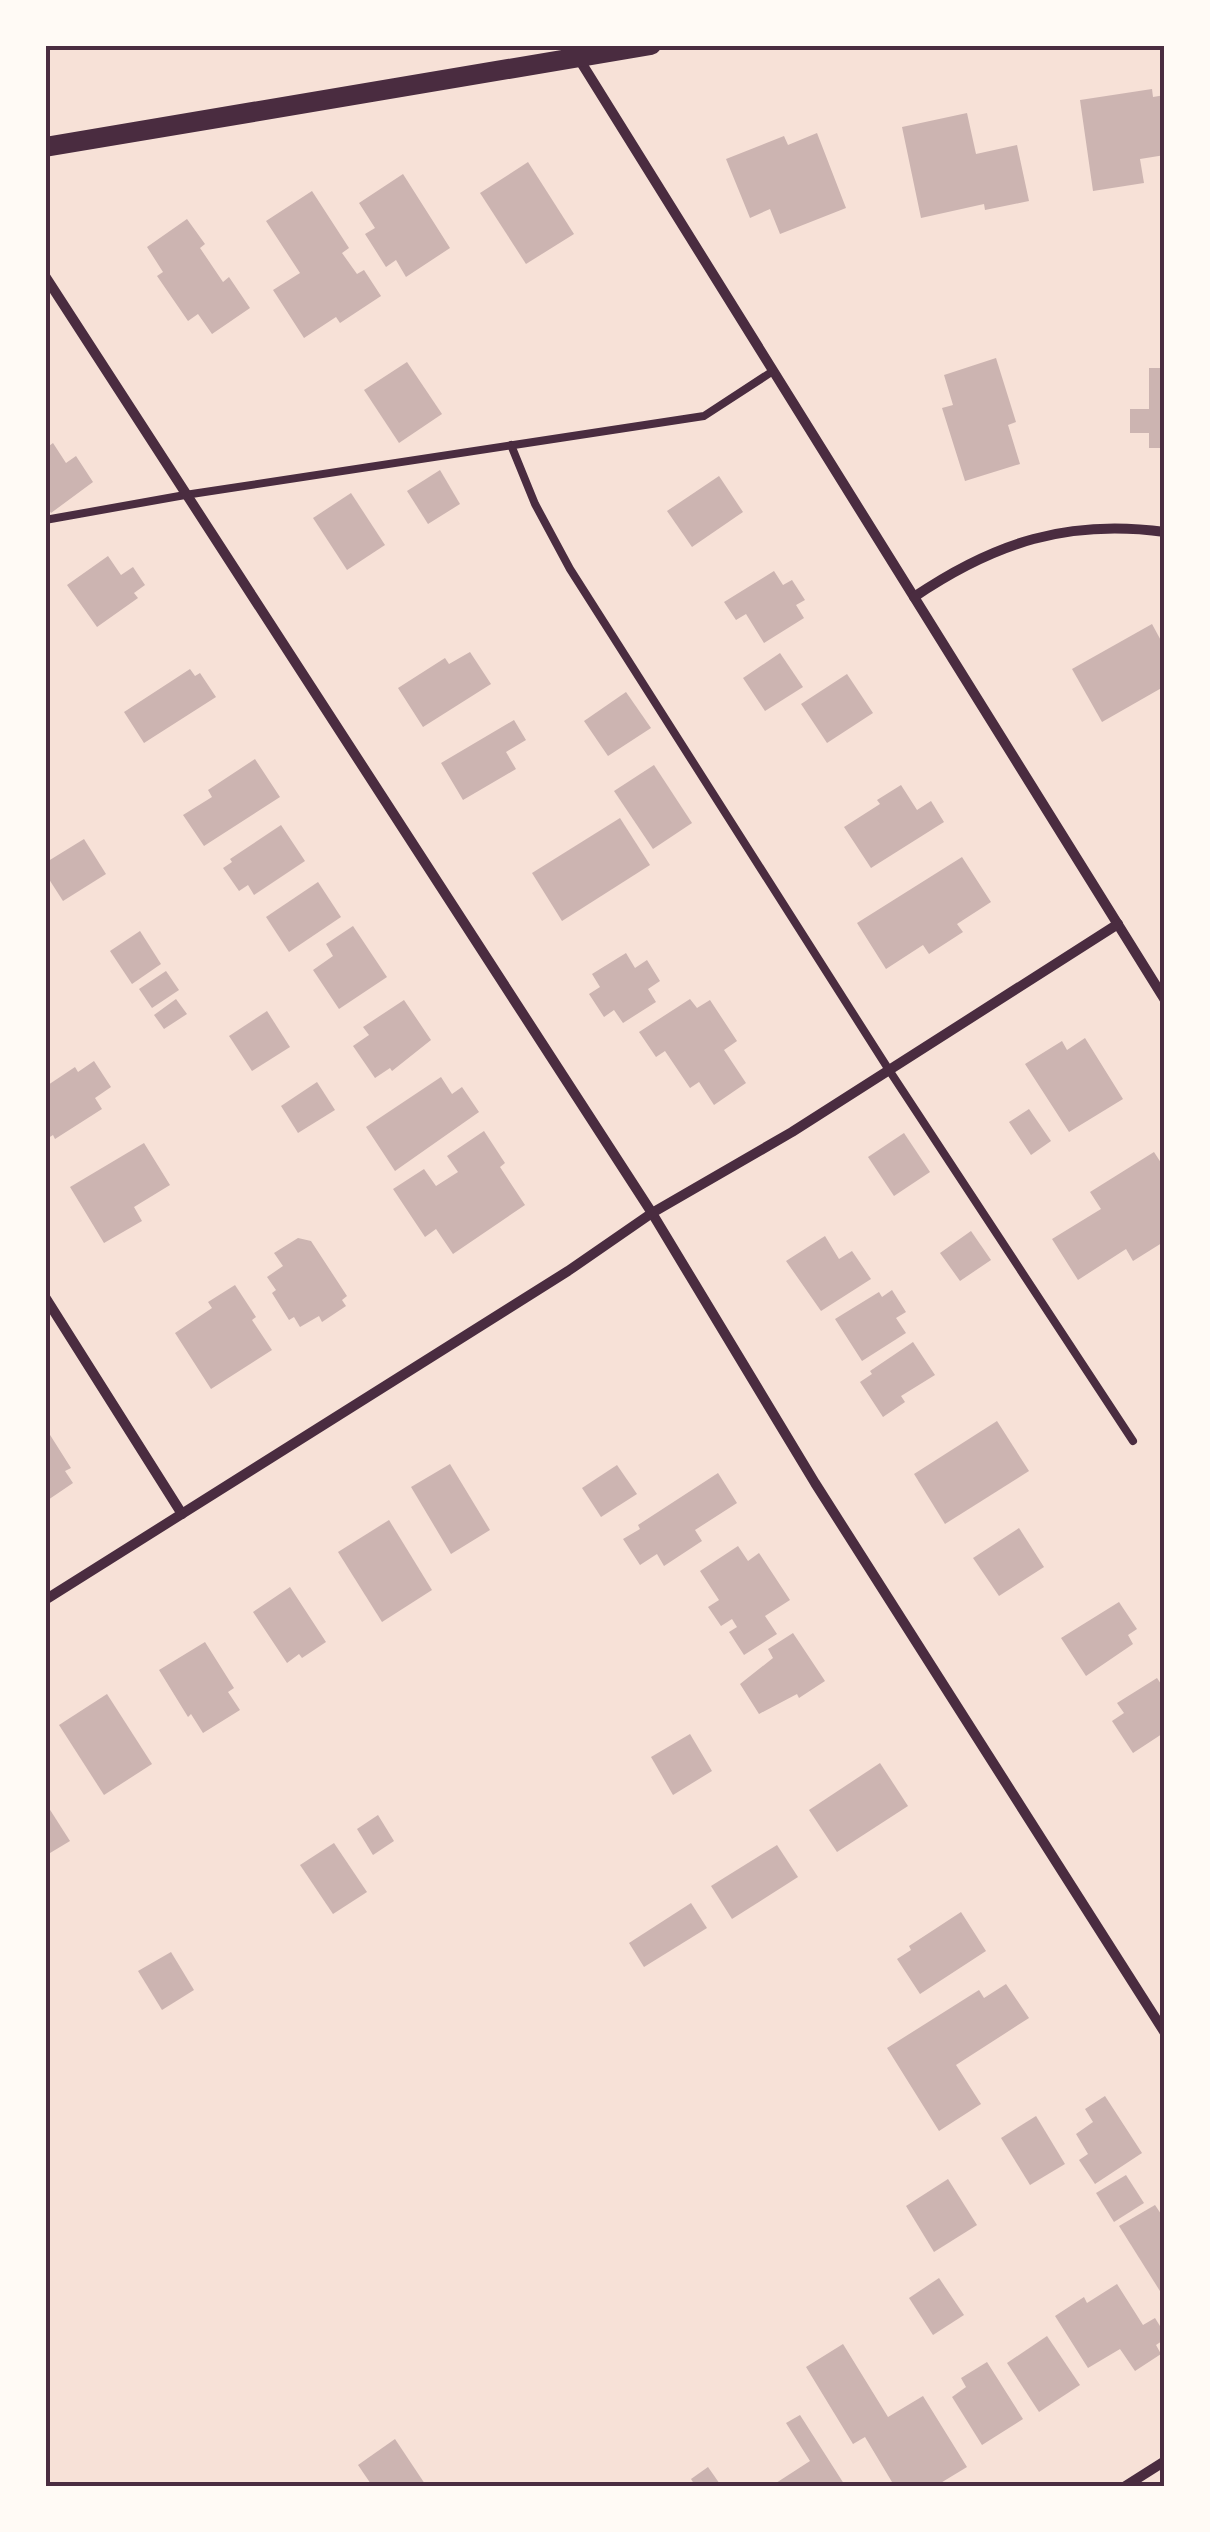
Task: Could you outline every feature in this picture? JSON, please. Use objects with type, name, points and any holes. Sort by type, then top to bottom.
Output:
[{"type":"main road","points":[[45,147],[651,45]]},
{"type":"street","points":[[578,58],[1165,1000]]},
{"type":"street","points":[[45,276],[652,1214],[814,1483],[1165,2033]]},
{"type":"street","points":[[914,597],[1006,547],[1050,534],[1129,527],[1165,532]]},
{"type":"street","points":[[45,1600],[568,1271],[652,1214],[792,1132],[1118,924]]},
{"type":"street","points":[[45,1297],[182,1514]]},
{"type":"street","points":[[1124,2487],[1165,2462]]},
{"type":"lane","points":[[45,520],[704,416],[773,371]]},
{"type":"lane","points":[[511,445],[534,504],[570,568],[888,1070],[1133,1441]]},
{"type":"building","points":[[1152,89],[1153,97],[1165,95],[1165,155],[1140,159],[1144,183],[1093,191],[1080,100]]},
{"type":"building","points":[[967,113],[976,154],[1017,145],[1029,201],[985,210],[984,204],[921,218],[902,127]]},
{"type":"building","points":[[817,133],[846,208],[780,234],[770,209],[750,218],[726,159],[784,136],[788,145]]},
{"type":"building","points":[[528,162],[574,234],[526,264],[480,193]]},
{"type":"building","points":[[403,174],[450,248],[406,277],[396,260],[386,267],[365,234],[375,228],[359,203]]},
{"type":"building","points":[[312,191],[349,248],[342,253],[357,274],[364,270],[381,296],[340,323],[336,317],[304,338],[273,290],[300,273],[266,221]]},
{"type":"building","points":[[187,219],[205,244],[200,248],[223,282],[229,277],[250,308],[212,334],[198,314],[188,321],[157,276],[163,272],[147,247]]},
{"type":"building","points":[[996,358],[1016,422],[1008,425],[1020,464],[965,481],[942,408],[953,405],[944,375]]},
{"type":"building","points":[[407,362],[442,414],[399,443],[364,390]]},
{"type":"building","points":[[1149,368],[1165,368],[1165,448],[1149,448],[1149,433],[1130,433],[1130,409],[1149,409]]},
{"type":"building","points":[[53,443],[66,463],[76,456],[93,482],[51,513],[45,504],[45,449]]},
{"type":"building","points":[[440,470],[460,504],[428,524],[407,491]]},
{"type":"building","points":[[719,476],[743,512],[692,547],[667,511]]},
{"type":"building","points":[[351,493],[385,545],[347,570],[313,518]]},
{"type":"building","points":[[108,556],[121,575],[133,567],[145,585],[134,593],[138,598],[97,627],[67,585]]},
{"type":"building","points":[[774,571],[783,585],[792,580],[805,600],[796,605],[804,618],[764,643],[746,614],[736,620],[724,602]]},
{"type":"building","points":[[1152,624],[1165,648],[1165,686],[1102,722],[1072,669]]},
{"type":"building","points":[[470,652],[491,684],[423,727],[398,688],[445,658],[449,664]]},
{"type":"building","points":[[780,653],[803,687],[765,711],[743,678]]},
{"type":"building","points":[[190,669],[195,676],[200,673],[216,697],[144,743],[124,712]]},
{"type":"building","points":[[847,674],[873,713],[827,743],[801,704]]},
{"type":"building","points":[[626,692],[651,728],[608,756],[584,721]]},
{"type":"building","points":[[514,720],[526,740],[506,752],[516,769],[463,800],[441,763]]},
{"type":"building","points":[[255,759],[280,797],[204,846],[183,815],[212,797],[208,790]]},
{"type":"building","points":[[654,765],[692,823],[653,849],[614,791]]},
{"type":"building","points":[[901,785],[917,810],[931,801],[944,822],[871,868],[844,827]]},
{"type":"building","points":[[620,818],[650,865],[562,921],[532,873]]},
{"type":"building","points":[[281,825],[305,861],[254,895],[248,885],[239,891],[223,868],[232,862],[230,859]]},
{"type":"building","points":[[84,839],[106,874],[63,901],[45,873],[45,863]]},
{"type":"building","points":[[962,857],[991,902],[957,924],[963,932],[929,954],[923,945],[886,969],[857,923]]},
{"type":"building","points":[[318,882],[341,917],[289,952],[266,917]]},
{"type":"building","points":[[353,926],[387,977],[339,1009],[313,970],[333,956],[326,944]]},
{"type":"building","points":[[140,931],[161,964],[132,984],[110,951]]},
{"type":"building","points":[[626,953],[635,968],[647,960],[660,981],[648,989],[656,1002],[623,1023],[614,1010],[604,1017],[589,994],[600,987],[592,974]]},
{"type":"building","points":[[166,971],[179,990],[152,1008],[139,989]]},
{"type":"building","points":[[176,999],[187,1014],[164,1029],[154,1015]]},
{"type":"building","points":[[690,999],[697,1008],[710,1000],[737,1041],[724,1050],[746,1083],[714,1105],[699,1082],[690,1088],[665,1051],[656,1057],[639,1032]]},
{"type":"building","points":[[404,1000],[431,1040],[392,1071],[390,1068],[375,1078],[353,1046],[369,1035],[363,1027]]},
{"type":"building","points":[[267,1011],[290,1047],[252,1071],[229,1036]]},
{"type":"building","points":[[1085,1038],[1123,1099],[1069,1132],[1025,1064],[1062,1041],[1067,1050]]},
{"type":"building","points":[[94,1061],[111,1087],[95,1098],[102,1109],[55,1139],[53,1135],[45,1140],[45,1087],[75,1067],[78,1072]]},
{"type":"building","points":[[441,1077],[452,1094],[462,1087],[479,1112],[395,1171],[366,1127]]},
{"type":"building","points":[[317,1082],[335,1110],[298,1133],[281,1106]]},
{"type":"building","points":[[1029,1109],[1051,1141],[1031,1155],[1009,1122]]},
{"type":"building","points":[[484,1131],[505,1163],[500,1167],[525,1205],[453,1254],[436,1229],[425,1237],[393,1189],[424,1169],[436,1186],[458,1172],[447,1156]]},
{"type":"building","points":[[904,1133],[930,1172],[894,1196],[868,1157]]},
{"type":"building","points":[[144,1143],[170,1185],[134,1207],[142,1221],[104,1243],[70,1187]]},
{"type":"building","points":[[1154,1152],[1165,1169],[1165,1241],[1133,1261],[1126,1249],[1078,1280],[1052,1239],[1101,1209],[1090,1192]]},
{"type":"building","points":[[971,1231],[991,1260],[960,1281],[940,1253]]},
{"type":"building","points":[[825,1236],[839,1259],[852,1251],[871,1279],[821,1311],[786,1261]]},
{"type":"building","points":[[298,1238],[311,1241],[347,1296],[342,1300],[346,1306],[322,1322],[319,1316],[300,1327],[294,1317],[289,1320],[267,1277],[283,1266],[274,1253]]},
{"type":"building","points":[[235,1285],[272,1350],[211,1389],[175,1333],[212,1308],[208,1302]]},
{"type":"building","points":[[892,1290],[906,1312],[896,1318],[906,1333],[862,1361],[835,1319],[879,1292],[882,1297]]},
{"type":"building","points":[[913,1342],[935,1375],[901,1396],[905,1402],[883,1417],[860,1382]]},
{"type":"building","points":[[997,1421],[1029,1471],[945,1524],[914,1474]]},
{"type":"building","points":[[45,1427],[71,1468],[65,1471],[73,1483],[45,1502]]},
{"type":"building","points":[[450,1464],[490,1530],[451,1554],[411,1487]]},
{"type":"building","points":[[617,1465],[637,1494],[601,1517],[582,1488]]},
{"type":"building","points":[[718,1473],[737,1503],[695,1530],[702,1541],[664,1566],[657,1554],[640,1565],[623,1539]]},
{"type":"building","points":[[389,1520],[432,1590],[382,1622],[338,1552]]},
{"type":"building","points":[[1019,1528],[1044,1567],[999,1596],[973,1558]]},
{"type":"building","points":[[738,1546],[748,1561],[759,1553],[790,1600],[765,1616],[777,1634],[744,1655],[729,1632],[737,1627],[732,1619],[721,1626],[708,1607],[719,1600],[700,1571]]},
{"type":"building","points":[[290,1587],[326,1642],[287,1663],[253,1612]]},
{"type":"building","points":[[1119,1602],[1137,1629],[1128,1635],[1133,1644],[1086,1676],[1061,1638]]},
{"type":"building","points":[[793,1633],[825,1681],[799,1698],[797,1694],[759,1714],[740,1684],[773,1658],[768,1649]]},
{"type":"building","points":[[205,1642],[234,1688],[228,1692],[240,1710],[203,1733],[191,1714],[188,1717],[159,1670]]},
{"type":"building","points":[[1157,1678],[1165,1690],[1165,1732],[1133,1753],[1112,1721],[1124,1713],[1117,1703]]},
{"type":"building","points":[[107,1694],[152,1764],[104,1795],[59,1725]]},
{"type":"building","points":[[690,1734],[712,1771],[673,1795],[651,1757]]},
{"type":"building","points":[[880,1763],[908,1806],[837,1852],[809,1810]]},
{"type":"building","points":[[45,1802],[70,1841],[45,1856]]},
{"type":"building","points":[[378,1815],[394,1841],[373,1855],[357,1829]]},
{"type":"building","points":[[334,1843],[367,1892],[333,1914],[300,1865]]},
{"type":"building","points":[[777,1845],[798,1877],[732,1919],[711,1886]]},
{"type":"building","points":[[691,1903],[707,1928],[644,1967],[629,1943]]},
{"type":"building","points":[[961,1912],[986,1951],[920,1994],[897,1959],[911,1950],[909,1946]]},
{"type":"building","points":[[171,1952],[194,1990],[162,2010],[138,1971]]},
{"type":"building","points":[[1006,1984],[1029,2018],[956,2065],[981,2104],[939,2131],[887,2048],[979,1990],[984,1998]]},
{"type":"building","points":[[1105,2096],[1142,2153],[1095,2184],[1079,2160],[1088,2154],[1076,2134],[1093,2122],[1085,2109]]},
{"type":"building","points":[[1036,2116],[1065,2164],[1030,2185],[1001,2138]]},
{"type":"building","points":[[1126,2175],[1144,2203],[1114,2222],[1096,2193]]},
{"type":"building","points":[[948,2179],[977,2225],[934,2252],[906,2206]]},
{"type":"building","points":[[1155,2205],[1165,2220],[1165,2299],[1119,2226]]},
{"type":"building","points":[[939,2278],[964,2315],[933,2335],[909,2298]]},
{"type":"building","points":[[1117,2284],[1143,2325],[1155,2318],[1165,2334],[1165,2339],[1156,2345],[1161,2354],[1135,2371],[1120,2349],[1088,2368],[1055,2316],[1084,2297],[1087,2303]]},
{"type":"building","points":[[1047,2336],[1080,2385],[1039,2412],[1007,2363]]},
{"type":"building","points":[[843,2344],[888,2417],[923,2396],[967,2467],[934,2487],[895,2487],[865,2437],[853,2444],[806,2367]]},
{"type":"building","points":[[987,2362],[1023,2419],[982,2445],[952,2397],[966,2387],[961,2378]]},
{"type":"building","points":[[800,2415],[846,2487],[778,2487],[776,2483],[810,2461],[786,2423]]},
{"type":"building","points":[[395,2439],[427,2487],[373,2487],[358,2465]]},
{"type":"building","points":[[708,2467],[722,2487],[696,2487],[691,2479]]}]
